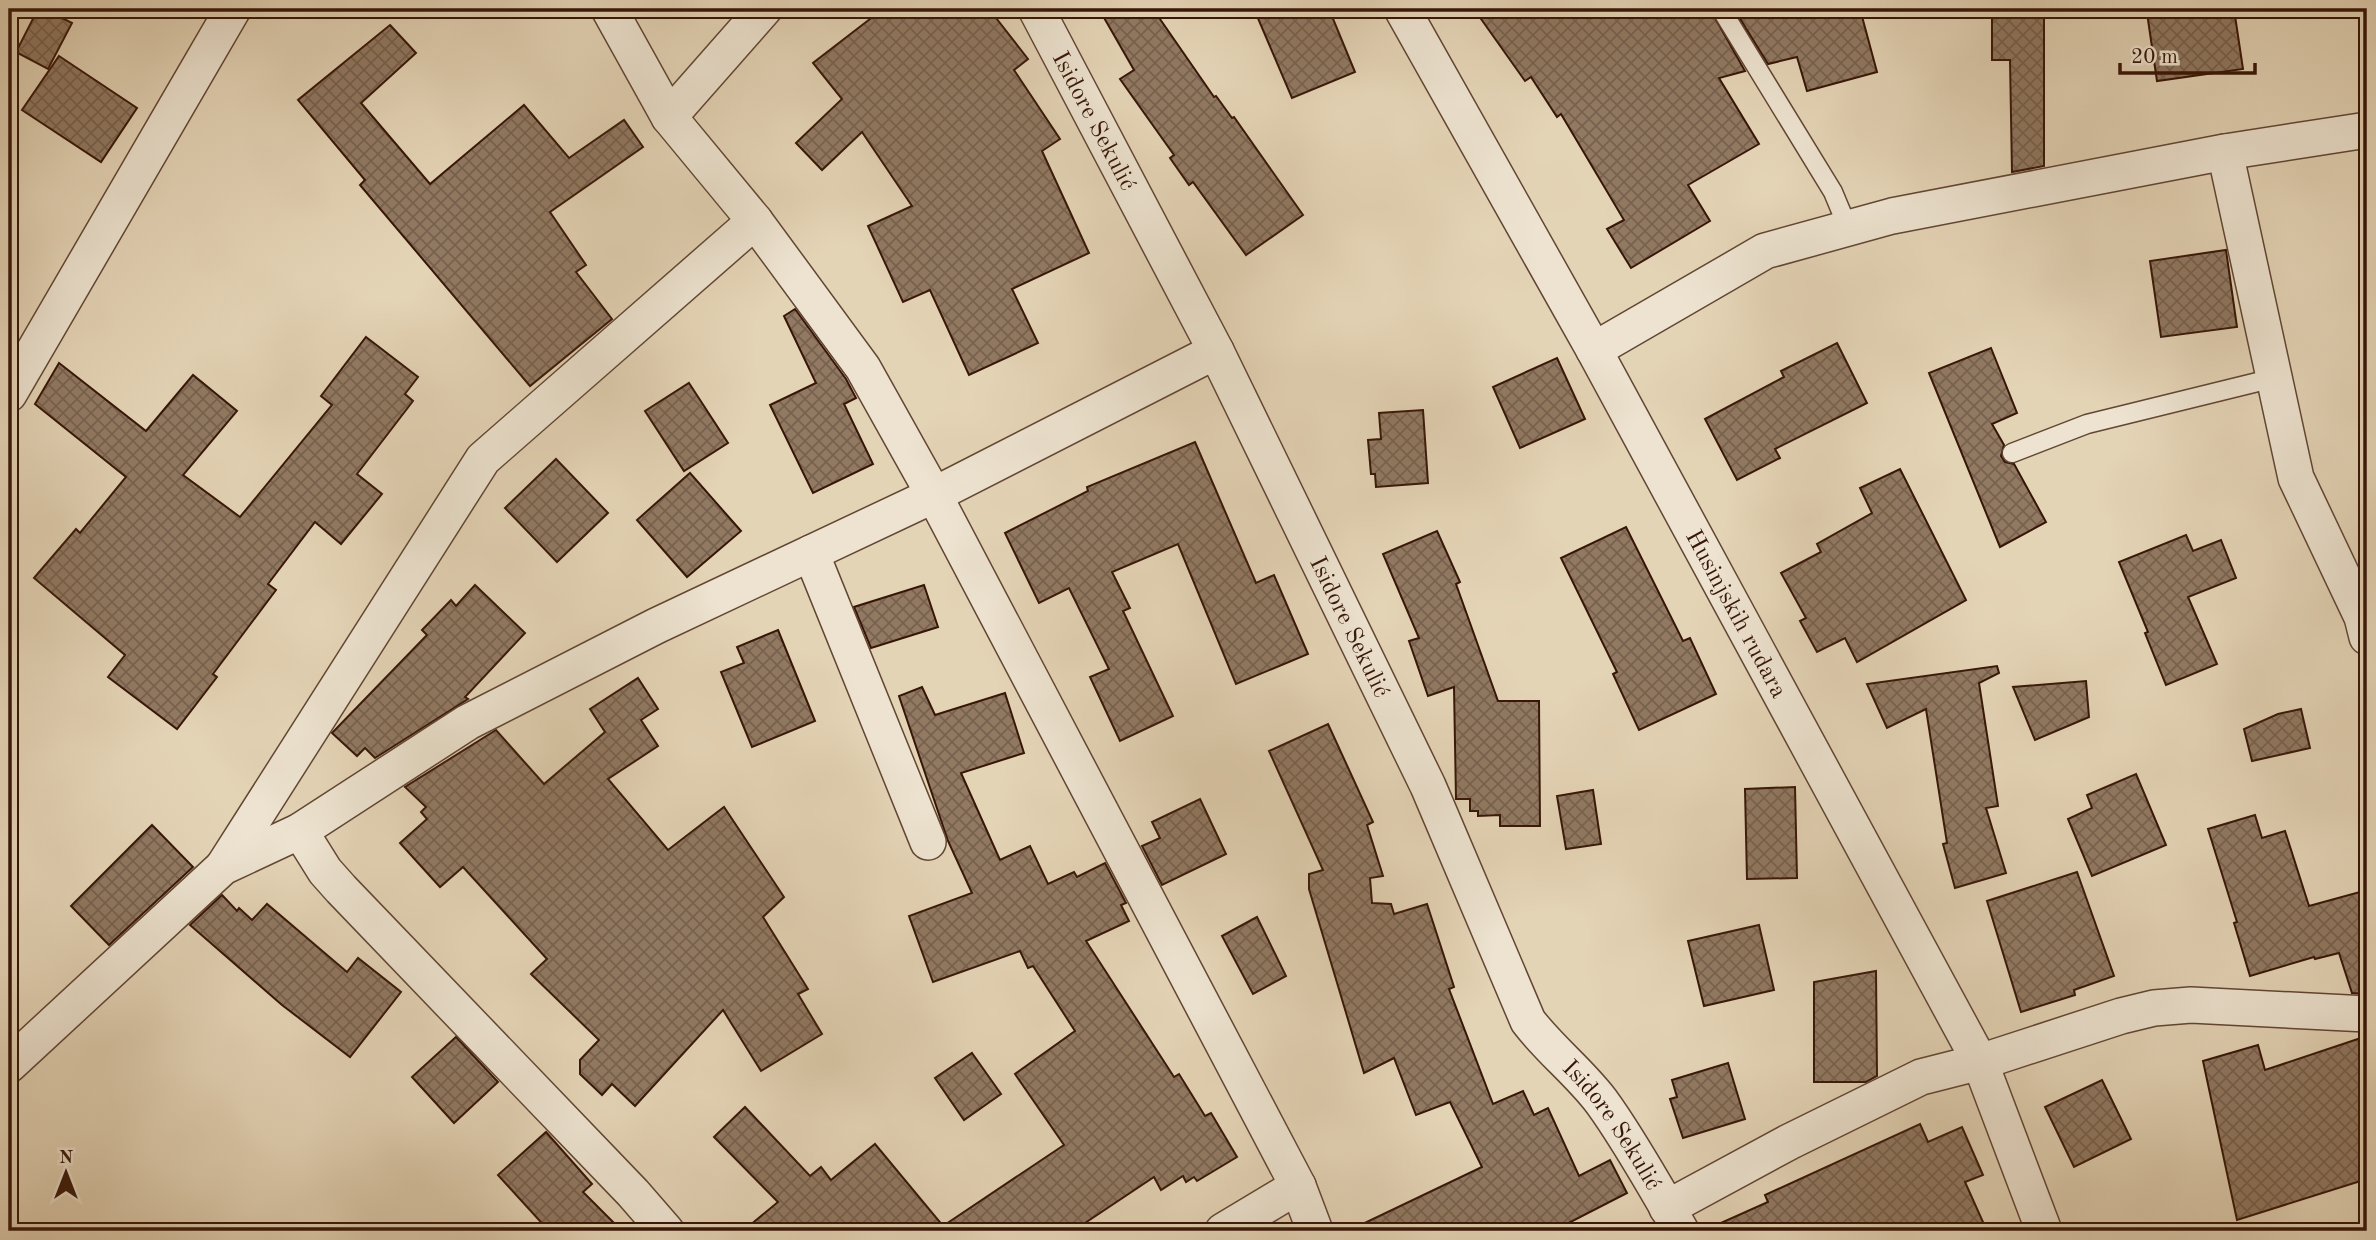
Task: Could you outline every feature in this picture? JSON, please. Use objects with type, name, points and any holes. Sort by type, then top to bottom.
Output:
[{"type":"street","points":[[9,394],[233,9]]},
{"type":"street","points":[[609,9],[669,117],[755,221],[863,368],[934,495],[1298,1186],[1315,1231]]},
{"type":"street","points":[[669,117],[764,9]]},
{"type":"street","name":"Isidore Sekulić","points":[[1037,9],[1216,351],[1428,786],[1528,1021],[1602,1104],[1674,1219]]},
{"type":"street","name":"Husinjskih rudara","points":[[1402,9],[1594,350],[1980,1062],[2044,1231]]},
{"type":"street","points":[[1594,350],[1765,251],[1892,216],[2225,152],[2367,130]]},
{"type":"street","points":[[2225,152],[2296,478],[2362,617],[2367,637]]},
{"type":"street","points":[[9,1065],[223,867],[483,459],[755,221]]},
{"type":"street","points":[[223,867],[300,831],[468,722],[656,626],[934,495],[1216,351]]},
{"type":"street","points":[[811,553],[928,842]]},
{"type":"street","points":[[300,831],[325,871],[341,889],[633,1193],[666,1231]]},
{"type":"street","points":[[1674,1219],[1789,1142],[1922,1077],[1980,1062],[2121,1016],[2154,1008],[2191,1005],[2367,1014]]},
{"type":"street","points":[[1223,1231],[1298,1186]]},
{"type":"lane","points":[[1721,9],[1833,192],[1848,228]]},
{"type":"lane","points":[[2012,453],[2087,424],[2274,378]]},
{"type":"building","points":[[38,9],[44,9],[72,23],[48,69],[16,52]]},
{"type":"building","points":[[883,9],[989,9],[1028,59],[1014,70],[1060,139],[1042,151],[1089,253],[1012,289],[1038,343],[969,375],[930,290],[903,302],[868,226],[912,206],[862,132],[822,170],[796,143],[842,99],[813,63]]},
{"type":"building","points":[[1099,9],[1153,9],[1214,97],[1216,96],[1232,118],[1234,117],[1303,215],[1246,255],[1193,182],[1189,185],[1170,158],[1174,155],[1120,79],[1134,70]]},
{"type":"building","points":[[1254,9],[1329,9],[1355,72],[1292,98]]},
{"type":"building","points":[[1474,9],[1710,9],[1745,71],[1719,78],[1759,144],[1688,185],[1710,221],[1631,268],[1607,229],[1624,220],[1561,114],[1557,117],[1531,77],[1525,81]]},
{"type":"building","points":[[1734,9],[1860,9],[1877,72],[1807,91],[1797,57],[1768,64]]},
{"type":"building","points":[[1992,9],[2044,9],[2044,166],[2012,172],[2010,60],[1992,60]]},
{"type":"building","points":[[2175,9],[2234,9],[2243,69],[2157,81],[2147,13]]},
{"type":"building","points":[[390,25],[416,53],[361,103],[430,184],[524,105],[569,158],[624,120],[643,147],[550,212],[586,265],[576,272],[612,319],[530,386],[360,185],[365,180],[298,100]]},
{"type":"building","points":[[59,56],[137,108],[101,162],[22,110]]},
{"type":"building","points":[[2226,250],[2237,327],[2161,337],[2150,261]]},
{"type":"building","points":[[795,309],[846,379],[856,398],[844,404],[873,464],[813,493],[770,405],[816,383],[784,316]]},
{"type":"building","points":[[366,337],[418,377],[405,394],[413,401],[357,474],[382,494],[341,544],[315,522],[268,584],[276,590],[213,674],[217,677],[177,729],[108,677],[125,655],[34,578],[76,529],[80,533],[126,477],[35,404],[59,363],[146,431],[193,375],[237,411],[183,475],[240,517],[332,405],[321,396]]},
{"type":"building","points":[[1837,343],[1867,403],[1775,449],[1780,458],[1737,480],[1705,419],[1784,377],[1781,371]]},
{"type":"building","points":[[1991,348],[2017,413],[1992,424],[2004,445],[2001,456],[2005,462],[2014,464],[2046,522],[2000,547],[1929,373]]},
{"type":"building","points":[[1557,358],[1585,419],[1520,448],[1493,387]]},
{"type":"building","points":[[689,383],[728,443],[684,471],[645,411]]},
{"type":"building","points":[[1423,410],[1428,483],[1376,487],[1375,474],[1371,474],[1368,440],[1381,439],[1379,413]]},
{"type":"building","points":[[1195,442],[1256,583],[1274,575],[1308,654],[1236,684],[1178,544],[1112,572],[1130,608],[1123,611],[1173,716],[1120,741],[1090,677],[1109,669],[1069,588],[1039,603],[1005,533],[1088,491],[1087,487]]},
{"type":"building","points":[[556,459],[608,513],[557,562],[505,508]]},
{"type":"building","points":[[1900,469],[1966,600],[1857,662],[1845,638],[1817,652],[1800,621],[1806,618],[1781,573],[1821,552],[1817,544],[1872,513],[1860,488]]},
{"type":"building","points":[[690,473],[741,531],[687,577],[637,520]]},
{"type":"building","points":[[1626,527],[1683,641],[1690,638],[1716,694],[1639,730],[1613,674],[1617,672],[1561,558]]},
{"type":"building","points":[[1437,531],[1460,582],[1456,584],[1498,701],[1539,701],[1540,826],[1500,826],[1500,815],[1478,816],[1478,811],[1470,811],[1470,799],[1456,799],[1454,687],[1428,696],[1409,641],[1419,638],[1383,554]]},
{"type":"building","points":[[2186,535],[2193,551],[2221,540],[2236,578],[2188,597],[2217,664],[2166,685],[2145,633],[2148,632],[2119,562]]},
{"type":"building","points":[[475,585],[525,633],[465,697],[468,699],[375,758],[365,748],[357,756],[332,733],[427,635],[422,630],[451,600],[456,606]]},
{"type":"building","points":[[924,585],[938,627],[871,648],[854,607]]},
{"type":"building","points":[[778,630],[815,721],[752,747],[721,672],[744,663],[737,647]]},
{"type":"building","points":[[1997,666],[1999,673],[1979,683],[1998,806],[1986,808],[2006,873],[1955,888],[1943,844],[1947,843],[1926,709],[1887,728],[1867,684]]},
{"type":"building","points":[[638,678],[658,709],[641,720],[658,746],[608,779],[668,850],[724,807],[784,897],[763,917],[808,989],[798,994],[822,1034],[761,1071],[723,1010],[635,1106],[612,1084],[602,1095],[580,1074],[580,1060],[599,1040],[531,974],[547,959],[463,867],[440,887],[400,843],[427,819],[421,812],[426,807],[405,787],[496,730],[544,784],[605,732],[590,709]]},
{"type":"building","points":[[2086,681],[2089,717],[2035,740],[2013,687]]},
{"type":"building","points":[[922,687],[935,715],[1005,693],[1024,753],[961,773],[1000,860],[1030,846],[1048,884],[1074,872],[1077,877],[1105,863],[1126,903],[1121,905],[1129,921],[1086,941],[1174,1077],[1179,1074],[1205,1116],[1211,1113],[1237,1157],[1197,1181],[1194,1177],[1186,1182],[1183,1176],[1161,1190],[1154,1177],[1073,1231],[743,1231],[778,1202],[714,1137],[745,1107],[810,1176],[821,1167],[831,1180],[875,1144],[943,1226],[1064,1145],[1015,1074],[1075,1031],[1033,966],[1028,968],[1020,951],[933,982],[909,916],[972,893],[948,841],[899,696]]},
{"type":"building","points":[[2301,709],[2310,748],[2252,761],[2244,729],[2278,714]]},
{"type":"building","points":[[1328,724],[1373,822],[1367,825],[1383,876],[1370,878],[1372,903],[1391,904],[1394,914],[1427,904],[1454,987],[1449,989],[1493,1104],[1523,1091],[1534,1115],[1548,1108],[1579,1176],[1610,1160],[1627,1193],[1553,1231],[1348,1231],[1482,1167],[1450,1102],[1416,1115],[1394,1058],[1364,1073],[1309,889],[1309,874],[1323,870],[1269,751]]},
{"type":"building","points":[[2136,774],[2166,845],[2092,876],[2068,819],[2092,808],[2087,795]]},
{"type":"building","points":[[1795,787],[1797,878],[1747,879],[1745,789]]},
{"type":"building","points":[[1593,790],[1601,844],[1566,849],[1557,796]]},
{"type":"building","points":[[1200,799],[1226,854],[1162,885],[1142,846],[1160,838],[1152,822]]},
{"type":"building","points":[[2255,815],[2262,838],[2285,831],[2309,906],[2367,890],[2367,994],[2352,993],[2339,953],[2315,959],[2314,957],[2250,976],[2234,923],[2237,922],[2208,829]]},
{"type":"building","points":[[152,825],[193,867],[109,945],[71,906]]},
{"type":"building","points":[[2077,872],[2114,976],[2074,990],[2075,995],[2021,1012],[1987,901]]},
{"type":"building","points":[[222,895],[237,911],[239,908],[252,920],[267,904],[347,972],[358,958],[401,992],[350,1057],[282,1005],[190,925]]},
{"type":"building","points":[[1257,917],[1286,976],[1253,994],[1222,936]]},
{"type":"building","points":[[1759,925],[1774,990],[1704,1006],[1688,941]]},
{"type":"building","points":[[1876,971],[1877,1076],[1866,1082],[1814,1082],[1814,982]]},
{"type":"building","points":[[2367,1036],[2367,1179],[2237,1220],[2203,1061],[2258,1045],[2265,1070]]},
{"type":"building","points":[[456,1037],[498,1082],[454,1123],[412,1077]]},
{"type":"building","points":[[972,1053],[1001,1094],[964,1120],[935,1078]]},
{"type":"building","points":[[1728,1063],[1745,1119],[1683,1138],[1670,1099],[1677,1097],[1672,1080]]},
{"type":"building","points":[[2102,1080],[2131,1139],[2074,1167],[2045,1107]]},
{"type":"building","points":[[1920,1124],[1928,1142],[1962,1127],[1983,1175],[1965,1182],[1987,1231],[1703,1231],[1768,1202],[1765,1195]]},
{"type":"building","points":[[546,1132],[592,1184],[583,1192],[622,1231],[549,1231],[498,1175]]}]
